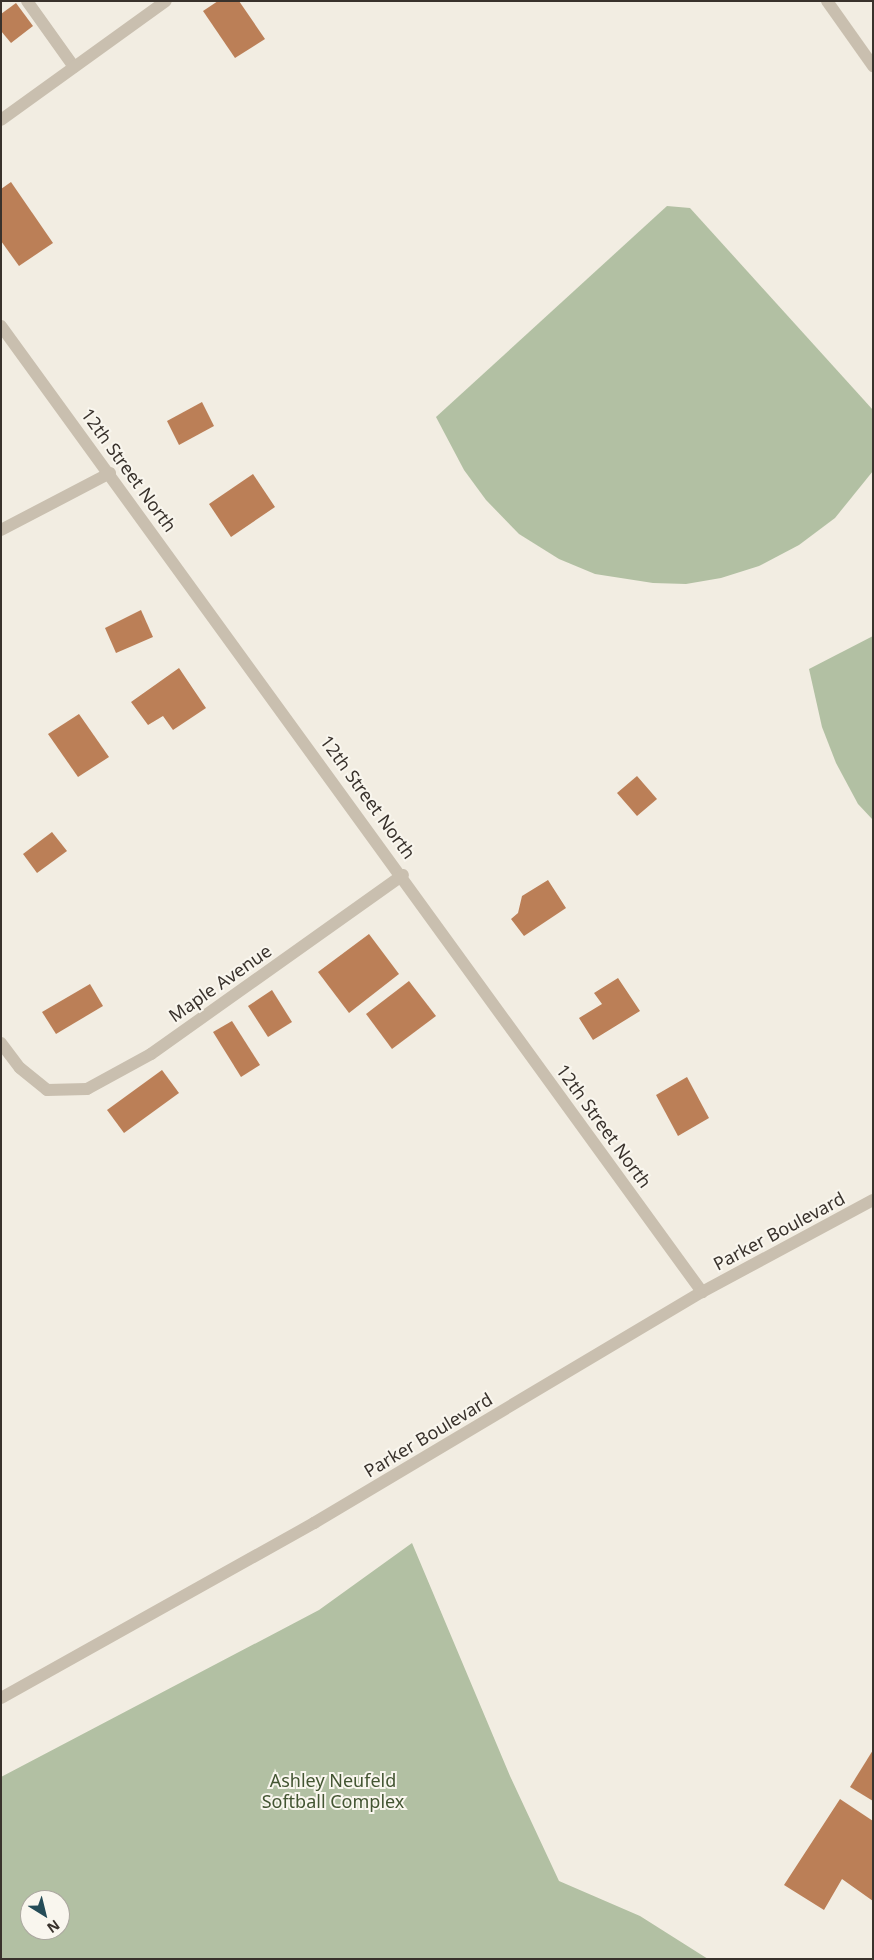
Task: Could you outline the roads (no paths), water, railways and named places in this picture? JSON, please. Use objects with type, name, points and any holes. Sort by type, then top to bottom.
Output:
[{"type":"street","points":[[27,1],[74,67]]},
{"type":"street","points":[[1,120],[166,1]]},
{"type":"street","points":[[827,1],[873,66]]},
{"type":"street","name":"12th Street North","points":[[1,326],[402,875],[702,1292]]},
{"type":"street","points":[[1,530],[110,473]]},
{"type":"street","name":"Maple Avenue","points":[[1,1043],[20,1068],[47,1090],[86,1089],[151,1054],[402,875]]},
{"type":"street","name":"Parker Boulevard","points":[[1,1698],[314,1523],[702,1292],[873,1200]]},
{"type":"park label","name":"Ashley Neufeld Softball Complex","points":[[333,1791]]}]
